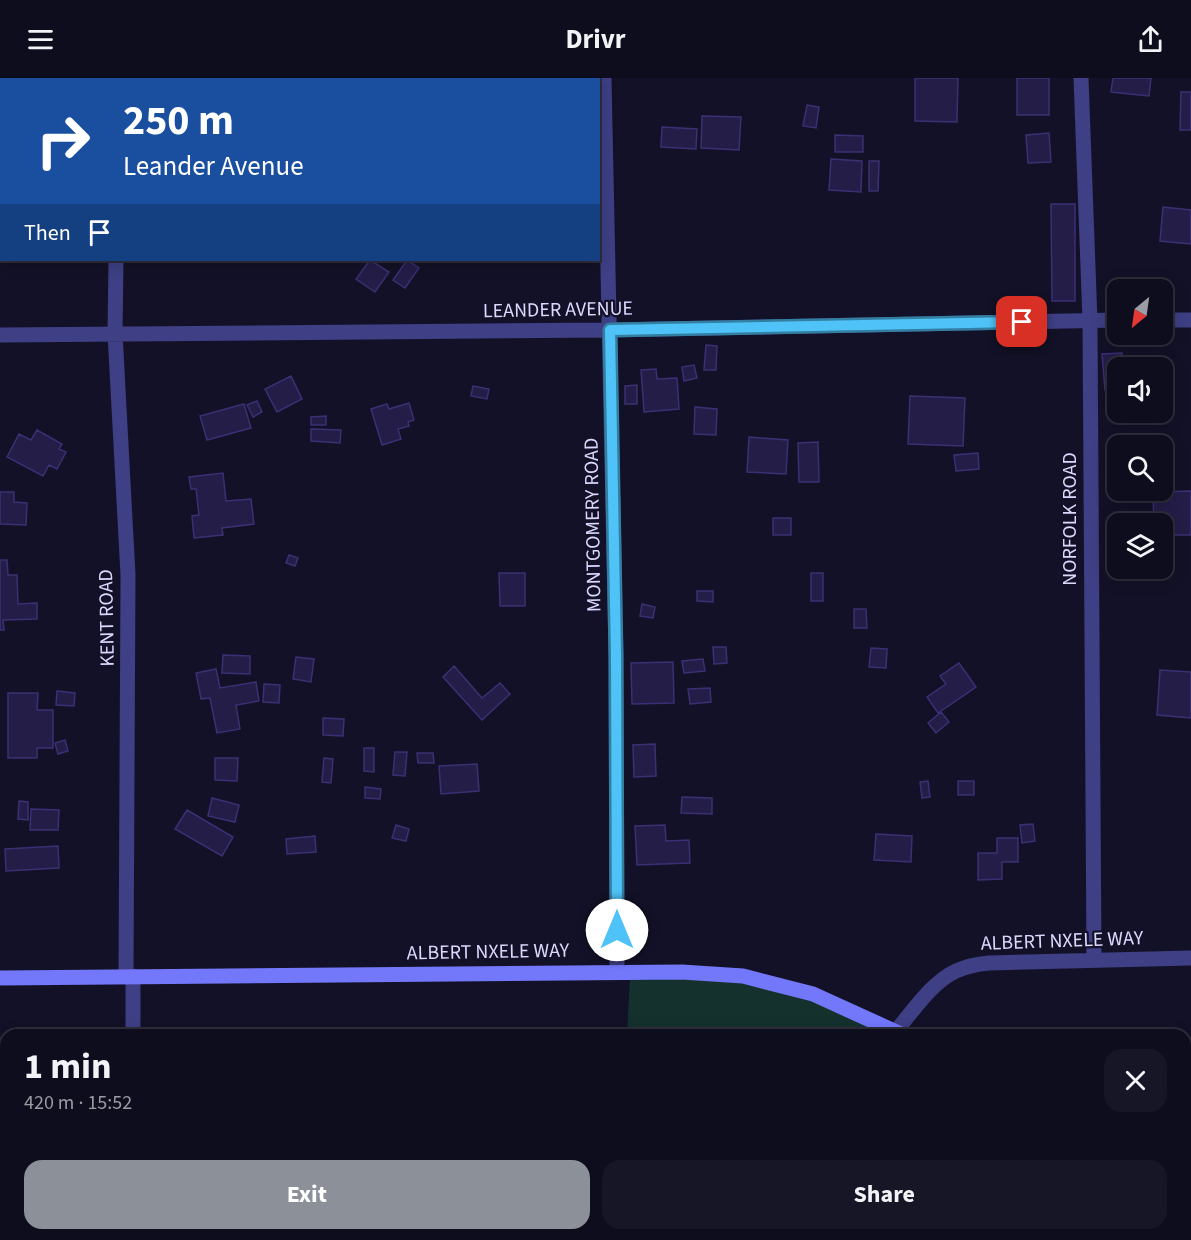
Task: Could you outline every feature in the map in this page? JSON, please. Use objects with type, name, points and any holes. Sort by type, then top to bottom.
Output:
[{"type":"main road","name":"ALBERT NXELE WAY","points":[[0,978],[682,972],[743,976],[813,994],[890,1029]]},
{"type":"street","name":"MONTGOMERY ROAD","points":[[604,78],[616,667],[617,972]]},
{"type":"street","name":"NORFOLK ROAD","points":[[1081,78],[1090,321],[1094,959]]},
{"type":"street","name":"KENT ROAD","points":[[116,261],[115,333],[128,575],[129,976],[133,1029]]},
{"type":"street","name":"LEANDER AVENUE","points":[[0,336],[115,333],[610,330],[1107,320]]},
{"type":"street","points":[[1173,320],[1191,320]]},
{"type":"street","name":"ALBERT NXELE WAY","points":[[902,1029],[922,1000],[943,980],[954,971],[968,966],[989,963],[1094,959],[1191,958]]},
{"type":"green space","points":[[630,977],[744,982],[812,1000],[877,1029],[627,1029]]},
{"type":"building","points":[[915,78],[958,78],[957,122],[915,121]]},
{"type":"building","points":[[1017,78],[1049,78],[1049,115],[1017,115]]},
{"type":"building","points":[[1113,78],[1151,78],[1149,96],[1111,92]]},
{"type":"building","points":[[1181,92],[1191,92],[1191,130],[1180,130]]},
{"type":"building","points":[[807,105],[819,107],[816,128],[803,126]]},
{"type":"building","points":[[702,116],[741,117],[739,150],[701,148]]},
{"type":"building","points":[[662,127],[697,129],[696,149],[661,147]]},
{"type":"building","points":[[1049,133],[1051,162],[1028,163],[1026,135]]},
{"type":"building","points":[[835,135],[863,136],[863,152],[835,152]]},
{"type":"building","points":[[831,159],[862,161],[861,192],[829,190]]},
{"type":"building","points":[[869,161],[879,161],[878,191],[869,191]]},
{"type":"building","points":[[1051,204],[1075,204],[1075,301],[1052,301]]},
{"type":"building","points":[[1163,207],[1191,210],[1191,244],[1160,241]]},
{"type":"building","points":[[369,261],[389,272],[375,292],[356,279]]},
{"type":"building","points":[[406,261],[419,268],[405,288],[393,280]]},
{"type":"building","points":[[706,345],[717,346],[716,370],[704,370]]},
{"type":"building","points":[[1122,353],[1122,357],[1107,357],[1107,390],[1105,390],[1102,354]]},
{"type":"building","points":[[694,365],[697,378],[684,381],[682,367]]},
{"type":"building","points":[[656,369],[657,379],[677,378],[679,409],[644,412],[641,370]]},
{"type":"building","points":[[291,376],[302,399],[277,412],[265,389]]},
{"type":"building","points":[[637,385],[637,404],[625,404],[625,386]]},
{"type":"building","points":[[473,386],[489,389],[487,399],[471,396]]},
{"type":"building","points":[[910,396],[965,398],[963,446],[908,444]]},
{"type":"building","points":[[257,401],[262,412],[253,417],[247,405]]},
{"type":"building","points":[[409,403],[414,420],[408,422],[409,426],[398,429],[401,439],[382,445],[371,409],[387,404],[389,409]]},
{"type":"building","points":[[244,404],[251,428],[207,440],[200,416]]},
{"type":"building","points":[[695,407],[717,409],[716,435],[694,434]]},
{"type":"building","points":[[326,416],[326,425],[311,425],[311,417]]},
{"type":"building","points":[[311,429],[341,430],[340,443],[311,441]]},
{"type":"building","points":[[37,430],[62,444],[59,449],[66,452],[57,469],[49,465],[43,476],[7,457],[19,434],[31,440]]},
{"type":"building","points":[[749,437],[788,440],[786,474],[747,472]]},
{"type":"building","points":[[818,442],[819,482],[799,482],[798,443]]},
{"type":"building","points":[[978,453],[979,469],[956,471],[954,455]]},
{"type":"building","points":[[223,473],[226,501],[251,499],[254,524],[222,528],[223,535],[194,538],[192,516],[199,515],[196,489],[191,489],[189,477]]},
{"type":"building","points":[[1173,491],[1191,491],[1191,535],[1173,535],[1173,513],[1154,513],[1153,501],[1173,501]]},
{"type":"building","points":[[0,492],[14,492],[14,502],[27,503],[26,525],[0,524]]},
{"type":"building","points":[[773,518],[791,518],[791,535],[773,535]]},
{"type":"building","points":[[289,555],[298,558],[295,566],[286,563]]},
{"type":"building","points":[[0,560],[7,560],[8,575],[17,575],[18,604],[37,603],[37,619],[3,620],[4,630],[0,630]]},
{"type":"building","points":[[499,573],[525,573],[525,606],[500,606]]},
{"type":"building","points":[[811,573],[823,573],[823,601],[811,601]]},
{"type":"building","points":[[697,591],[713,591],[713,602],[697,601]]},
{"type":"building","points":[[642,604],[655,607],[653,618],[640,616]]},
{"type":"building","points":[[854,609],[866,609],[867,628],[854,628]]},
{"type":"building","points":[[713,647],[726,647],[727,663],[714,664]]},
{"type":"building","points":[[871,648],[887,649],[886,668],[869,667]]},
{"type":"building","points":[[223,655],[250,656],[250,674],[222,673]]},
{"type":"building","points":[[296,657],[314,659],[311,682],[293,679]]},
{"type":"building","points":[[703,659],[705,671],[684,673],[682,661]]},
{"type":"building","points":[[673,662],[674,703],[632,704],[631,663]]},
{"type":"building","points":[[959,663],[976,687],[938,713],[927,697],[946,684],[940,676]]},
{"type":"building","points":[[454,666],[482,698],[500,683],[510,694],[482,720],[443,677]]},
{"type":"building","points":[[216,669],[220,688],[256,682],[259,701],[236,705],[240,729],[217,733],[210,698],[201,699],[196,673]]},
{"type":"building","points":[[1160,670],[1191,672],[1191,718],[1157,715]]},
{"type":"building","points":[[264,684],[280,685],[279,703],[263,702]]},
{"type":"building","points":[[710,688],[711,702],[690,704],[688,689]]},
{"type":"building","points":[[57,691],[75,693],[74,706],[56,705]]},
{"type":"building","points":[[8,693],[38,693],[37,710],[53,710],[53,748],[37,748],[37,758],[8,758]]},
{"type":"building","points":[[941,712],[949,722],[936,733],[928,723]]},
{"type":"building","points":[[323,718],[344,719],[343,736],[323,735]]},
{"type":"building","points":[[65,740],[68,751],[58,754],[55,743]]},
{"type":"building","points":[[655,744],[656,776],[634,777],[633,745]]},
{"type":"building","points":[[364,748],[374,748],[374,772],[364,771]]},
{"type":"building","points":[[395,752],[407,752],[405,776],[393,775]]},
{"type":"building","points":[[417,753],[433,753],[434,763],[418,763]]},
{"type":"building","points":[[215,758],[238,758],[237,781],[215,780]]},
{"type":"building","points":[[324,758],[333,759],[331,783],[322,782]]},
{"type":"building","points":[[477,764],[479,791],[441,794],[439,766]]},
{"type":"building","points":[[928,781],[930,797],[922,798],[920,782]]},
{"type":"building","points":[[958,781],[974,781],[974,795],[958,795]]},
{"type":"building","points":[[365,787],[381,789],[380,799],[365,798]]},
{"type":"building","points":[[682,797],[712,798],[712,814],[681,813]]},
{"type":"building","points":[[212,798],[239,805],[235,822],[208,816]]},
{"type":"building","points":[[19,801],[28,802],[28,820],[18,819]]},
{"type":"building","points":[[31,809],[59,810],[58,830],[30,830]]},
{"type":"building","points":[[187,810],[233,837],[222,856],[175,829]]},
{"type":"building","points":[[1033,824],[1035,841],[1022,843],[1020,825]]},
{"type":"building","points":[[396,825],[409,829],[406,841],[392,838]]},
{"type":"building","points":[[665,825],[666,841],[689,840],[690,863],[637,865],[635,826]]},
{"type":"building","points":[[876,834],[912,836],[911,862],[874,860]]},
{"type":"building","points":[[315,836],[316,852],[287,854],[286,839]]},
{"type":"building","points":[[997,838],[1018,838],[1018,862],[1002,862],[1002,879],[978,880],[978,853],[997,853]]},
{"type":"building","points":[[58,846],[59,868],[6,871],[5,849]]},
{"type":"route","points":[[617,930],[616,656],[610,330],[1022,322]]}]
